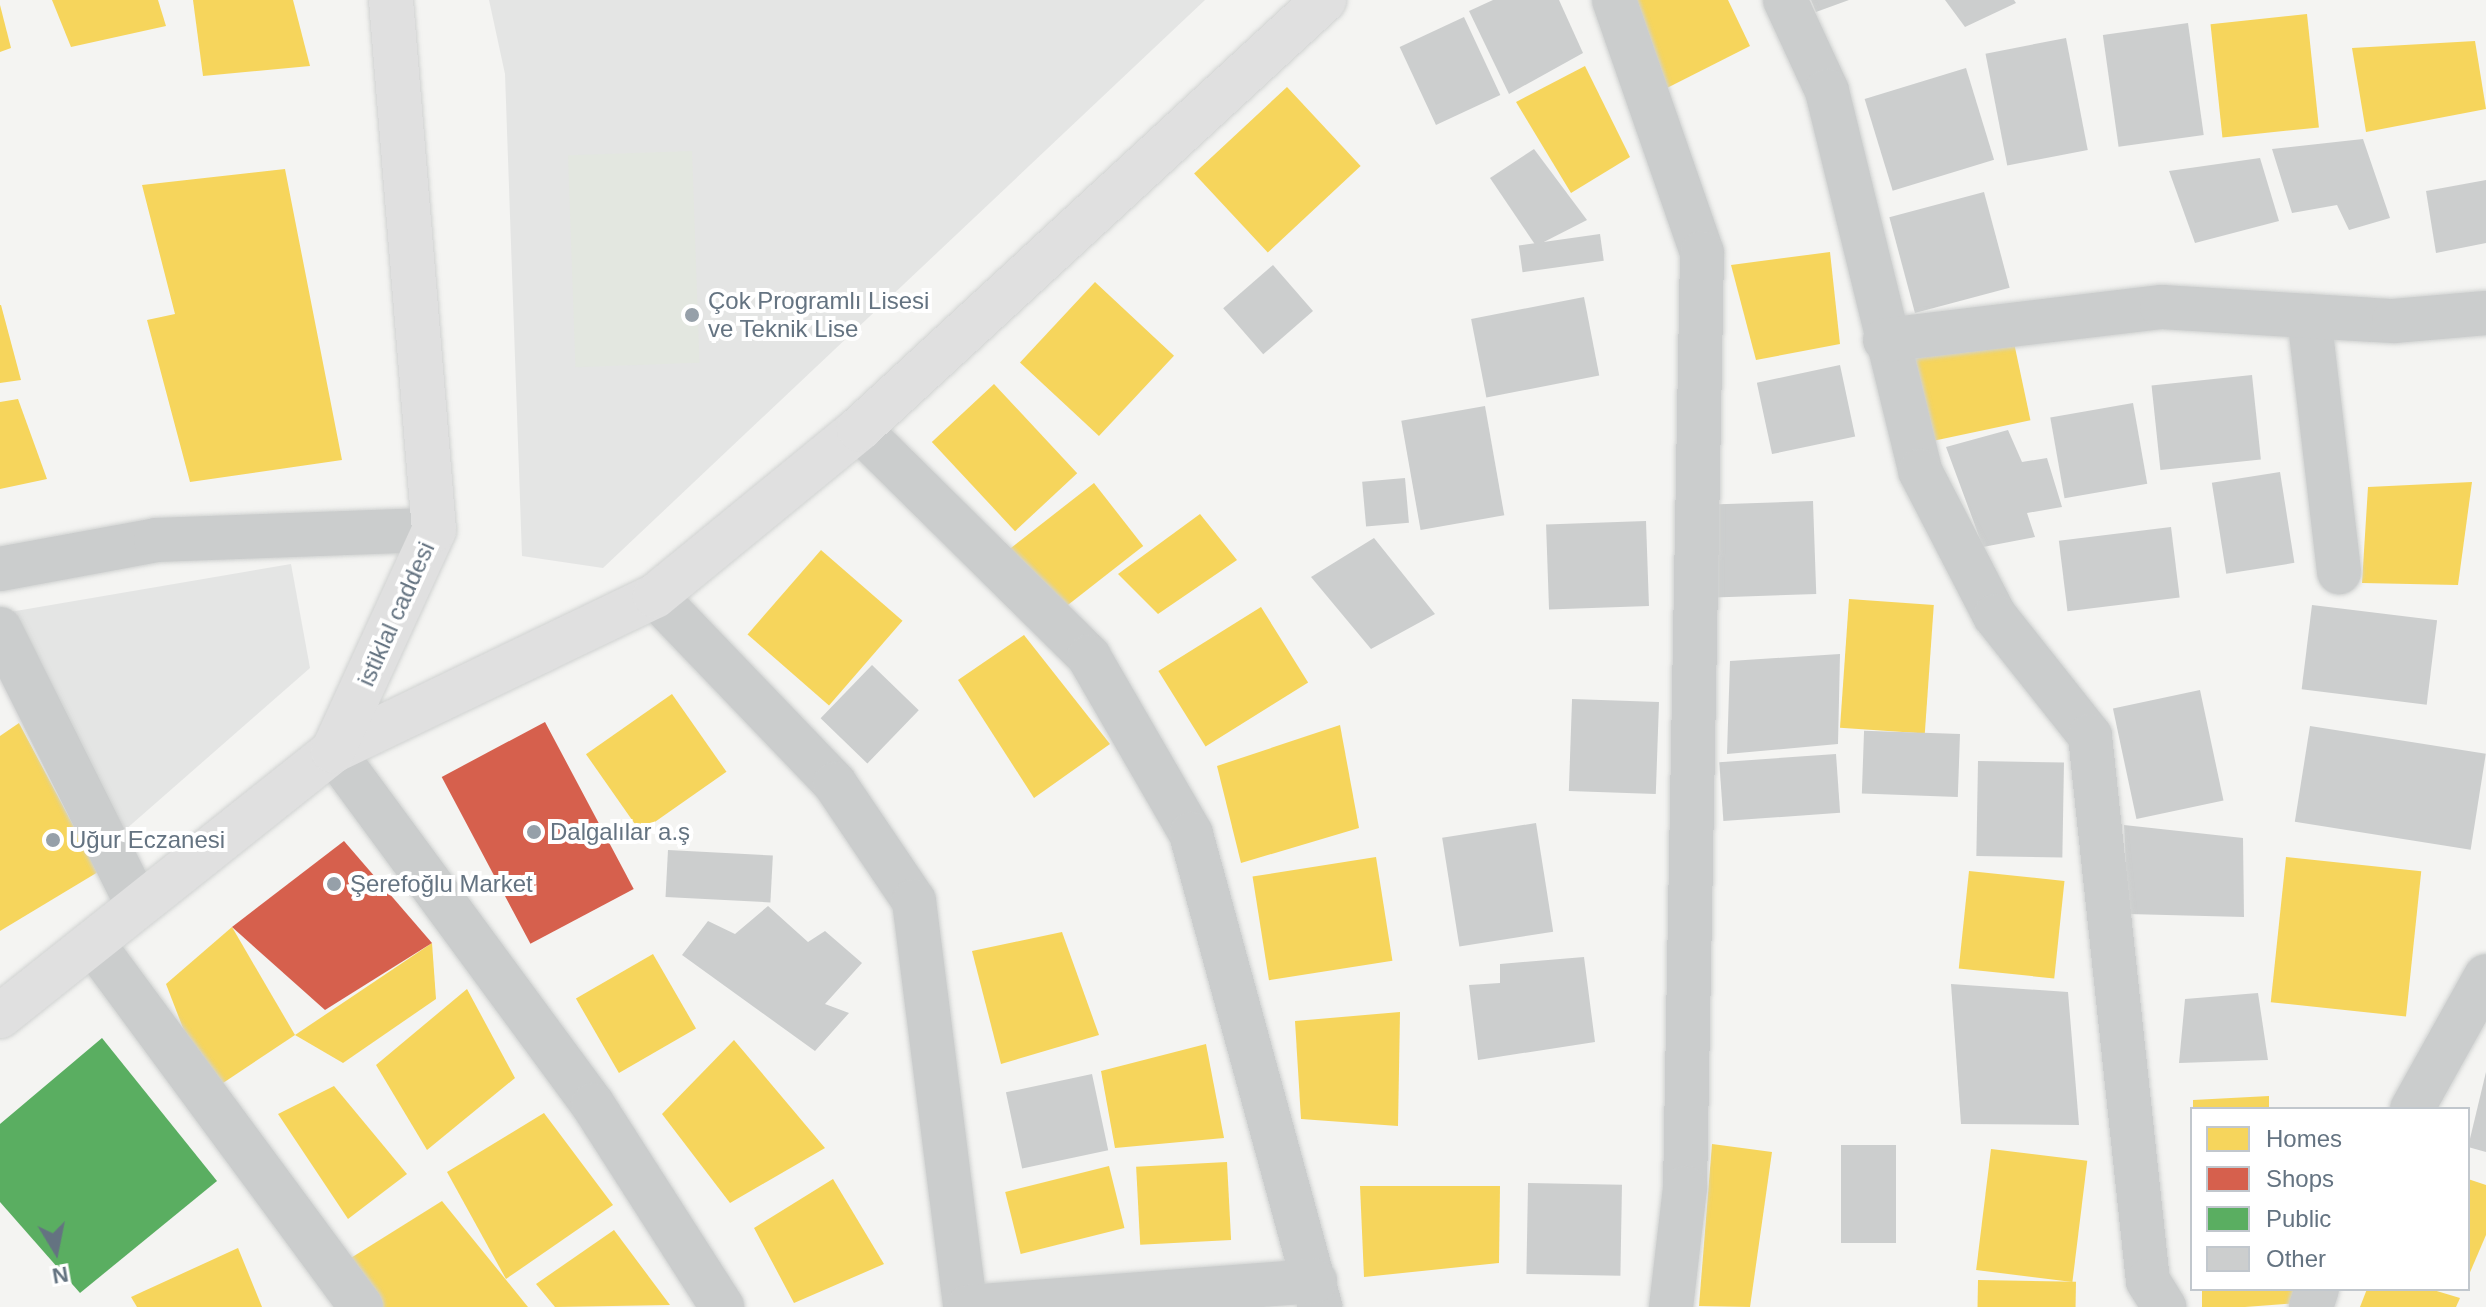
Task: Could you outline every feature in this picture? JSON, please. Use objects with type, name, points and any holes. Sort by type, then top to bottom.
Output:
[{"type":"main road","name":"istiklal caddesi","points":[[0,1016],[95,946],[138,906],[333,751],[434,530],[391,0]]},
{"type":"main road","points":[[333,751],[655,596],[859,429],[1324,0]]},
{"type":"street","points":[[1614,0],[1702,253],[1685,1188],[1671,1307]]},
{"type":"street","points":[[1785,0],[1827,91],[1885,340],[1920,471],[1995,616],[2090,736],[2152,1298]]},
{"type":"street","points":[[1885,340],[2162,307],[2394,321],[2486,313]]},
{"type":"street","points":[[2309,316],[2339,572]]},
{"type":"street","points":[[655,596],[835,784],[914,901],[967,1307],[1317,1294],[1191,834],[1089,657],[859,429]]},
{"type":"street","points":[[0,569],[156,540],[434,530]]},
{"type":"street","points":[[0,629],[138,906]]},
{"type":"street","points":[[333,751],[593,1105],[722,1307]]},
{"type":"street","points":[[95,946],[361,1307]]},
{"type":"street","points":[[2413,1107],[2486,976]]},
{"type":"shaded area","name":"Çok Programlı Lisesi ve Teknik Lise","points":[[489,0],[1205,0],[603,568],[522,556],[505,74]]},
{"type":"shaded area","points":[[692,151],[699,363],[575,367],[568,155]]},
{"type":"shaded area","points":[[291,564],[310,668],[125,830],[4,613]]},
{"type":"building: Homes","points":[[52,0],[158,0],[166,26],[71,47]]},
{"type":"building: Homes","points":[[193,0],[293,0],[310,66],[203,76]]},
{"type":"building: Homes","points":[[1631,0],[1728,0],[1750,46],[1665,89]]},
{"type":"building: Homes","points":[[0,5],[11,48],[0,52]]},
{"type":"building: Homes","points":[[2307,14],[2319,127],[2222,138],[2211,24]]},
{"type":"building: Homes","points":[[2475,41],[2486,109],[2366,132],[2352,48]]},
{"type":"building: Homes","points":[[1585,66],[1630,157],[1571,193],[1516,102]]},
{"type":"building: Homes","points":[[1287,87],[1361,166],[1268,253],[1194,174]]},
{"type":"building: Homes","points":[[285,169],[342,460],[190,482],[147,320],[175,314],[142,185]]},
{"type":"building: Homes","points":[[1830,252],[1840,344],[1756,360],[1731,265]]},
{"type":"building: Homes","points":[[1095,282],[1174,356],[1099,436],[1020,362]]},
{"type":"building: Homes","points":[[0,305],[21,380],[0,383]]},
{"type":"building: Homes","points":[[2013,338],[2030,420],[1933,441],[1915,359]]},
{"type":"building: Homes","points":[[994,384],[1077,473],[1015,531],[932,442]]},
{"type":"building: Homes","points":[[18,399],[47,479],[0,489],[0,402]]},
{"type":"building: Homes","points":[[2472,482],[2458,585],[2362,583],[2368,487]]},
{"type":"building: Homes","points":[[1094,483],[1143,546],[1059,612],[1010,549]]},
{"type":"building: Homes","points":[[1200,514],[1237,560],[1158,614],[1118,574]]},
{"type":"building: Homes","points":[[821,550],[903,621],[829,705],[748,635]]},
{"type":"building: Homes","points":[[1849,599],[1934,605],[1925,734],[1840,728]]},
{"type":"building: Homes","points":[[1261,607],[1308,682],[1206,747],[1158,671]]},
{"type":"building: Homes","points":[[1024,635],[1110,744],[1034,798],[958,680]]},
{"type":"building: Homes","points":[[672,694],[726,772],[640,832],[586,754]]},
{"type":"building: Homes","points":[[19,723],[98,872],[0,931],[0,736]]},
{"type":"building: Homes","points":[[1340,725],[1359,828],[1241,863],[1217,766]]},
{"type":"building: Homes","points":[[1376,857],[1392,961],[1269,980],[1253,877]]},
{"type":"building: Homes","points":[[2286,857],[2421,871],[2406,1016],[2271,1002]]},
{"type":"building: Homes","points":[[1969,871],[2064,881],[2054,978],[1959,968]]},
{"type":"building: Homes","points":[[232,927],[295,1035],[208,1093],[166,984]]},
{"type":"building: Homes","points":[[1062,932],[1099,1035],[1001,1064],[972,951]]},
{"type":"building: Homes","points":[[432,943],[436,999],[343,1063],[295,1035]]},
{"type":"building: Homes","points":[[653,954],[696,1028],[619,1073],[576,998]]},
{"type":"building: Homes","points":[[467,989],[515,1078],[427,1150],[376,1065]]},
{"type":"building: Homes","points":[[1400,1012],[1398,1126],[1301,1119],[1295,1021]]},
{"type":"building: Homes","points":[[734,1040],[825,1148],[730,1203],[662,1114]]},
{"type":"building: Homes","points":[[1206,1044],[1224,1138],[1115,1148],[1101,1071]]},
{"type":"building: Homes","points":[[334,1086],[407,1174],[348,1219],[278,1114]]},
{"type":"building: Homes","points":[[2269,1096],[2269,1107],[2193,1107],[2193,1100]]},
{"type":"building: Homes","points":[[544,1113],[613,1205],[506,1279],[447,1172]]},
{"type":"building: Homes","points":[[1712,1144],[1772,1152],[1750,1307],[1699,1306]]},
{"type":"building: Homes","points":[[1991,1149],[2087,1161],[2072,1282],[1976,1270]]},
{"type":"building: Homes","points":[[1227,1162],[1231,1240],[1140,1245],[1136,1167]]},
{"type":"building: Homes","points":[[1109,1166],[1124,1228],[1021,1254],[1005,1192]]},
{"type":"building: Homes","points":[[833,1179],[884,1264],[794,1303],[754,1228]]},
{"type":"building: Homes","points":[[2470,1180],[2486,1185],[2486,1235],[2470,1272]]},
{"type":"building: Homes","points":[[1360,1186],[1500,1186],[1499,1263],[1364,1277]]},
{"type":"building: Homes","points":[[442,1201],[528,1307],[379,1307],[346,1261]]},
{"type":"building: Homes","points":[[614,1230],[670,1305],[555,1307],[536,1284]]},
{"type":"building: Homes","points":[[238,1248],[262,1307],[137,1307],[131,1297]]},
{"type":"building: Homes","points":[[1978,1280],[2076,1282],[2076,1307],[1978,1307]]},
{"type":"building: Homes","points":[[2202,1291],[2300,1291],[2298,1303],[2202,1307]]},
{"type":"building: Homes","points":[[2366,1291],[2437,1291],[2460,1298],[2456,1307],[2360,1307]]},
{"type":"building: Shops","name":"Dalgalılar a.ş","points":[[545,722],[634,889],[530,944],[442,777]]},
{"type":"building: Shops","name":"Şerefoğlu Market","points":[[344,841],[432,943],[325,1010],[232,927]]},
{"type":"building: Public","points":[[102,1038],[217,1181],[80,1293],[0,1202],[0,1124]]},
{"type":"building: Other","points":[[1493,0],[1559,0],[1583,53],[1509,94],[1469,11]]},
{"type":"building: Other","points":[[1811,0],[1849,0],[1816,12]]},
{"type":"building: Other","points":[[1945,0],[2014,0],[2016,3],[1965,27]]},
{"type":"building: Other","points":[[1464,17],[1500,95],[1436,125],[1400,47]]},
{"type":"building: Other","points":[[2188,23],[2204,135],[2119,147],[2103,35]]},
{"type":"building: Other","points":[[2066,38],[2088,150],[2007,166],[1986,54]]},
{"type":"building: Other","points":[[1966,68],[1994,160],[1893,191],[1865,99]]},
{"type":"building: Other","points":[[2363,139],[2390,218],[2349,230],[2337,205],[2292,213],[2272,149]]},
{"type":"building: Other","points":[[1534,149],[1587,220],[1536,246],[1490,178]]},
{"type":"building: Other","points":[[2260,158],[2279,221],[2195,243],[2169,171]]},
{"type":"building: Other","points":[[2486,180],[2486,243],[2436,253],[2426,191]]},
{"type":"building: Other","points":[[1984,192],[2010,288],[1915,313],[1889,217]]},
{"type":"building: Other","points":[[1600,234],[1604,261],[1523,272],[1519,245]]},
{"type":"building: Other","points":[[1273,265],[1313,311],[1263,354],[1223,308]]},
{"type":"building: Other","points":[[1584,297],[1599,376],[1486,397],[1471,319]]},
{"type":"building: Other","points":[[1840,365],[1855,436],[1772,454],[1757,383]]},
{"type":"building: Other","points":[[2252,375],[2261,460],[2160,470],[2152,386]]},
{"type":"building: Other","points":[[2133,403],[2147,484],[2065,498],[2050,418]]},
{"type":"building: Other","points":[[1485,406],[1504,515],[1421,530],[1401,421]]},
{"type":"building: Other","points":[[2008,430],[2022,462],[2047,458],[2062,507],[2027,513],[2035,537],[1983,547],[1946,447]]},
{"type":"building: Other","points":[[2280,472],[2294,563],[2226,574],[2212,483]]},
{"type":"building: Other","points":[[1405,478],[1409,523],[1366,527],[1362,482]]},
{"type":"building: Other","points":[[1813,501],[1816,594],[1707,598],[1704,505]]},
{"type":"building: Other","points":[[1646,521],[1649,606],[1549,609],[1546,524]]},
{"type":"building: Other","points":[[2171,527],[2180,597],[2067,611],[2059,541]]},
{"type":"building: Other","points":[[1374,538],[1435,614],[1371,649],[1311,577]]},
{"type":"building: Other","points":[[2312,605],[2437,620],[2427,705],[2302,689]]},
{"type":"building: Other","points":[[1840,654],[1838,744],[1727,754],[1730,661]]},
{"type":"building: Other","points":[[872,665],[919,710],[867,763],[821,718]]},
{"type":"building: Other","points":[[2200,690],[2223,801],[2136,819],[2113,709]]},
{"type":"building: Other","points":[[1572,699],[1659,702],[1656,794],[1569,791]]},
{"type":"building: Other","points":[[2310,726],[2486,754],[2471,850],[2295,822]]},
{"type":"building: Other","points":[[1864,731],[1960,734],[1958,797],[1862,794]]},
{"type":"building: Other","points":[[1836,754],[1840,813],[1723,821],[1719,762]]},
{"type":"building: Other","points":[[1978,761],[2064,763],[2062,857],[1976,856]]},
{"type":"building: Other","points":[[1536,823],[1553,932],[1459,947],[1442,838]]},
{"type":"building: Other","points":[[2124,825],[2243,838],[2244,917],[2128,914]]},
{"type":"building: Other","points":[[668,850],[773,855],[770,902],[666,897]]},
{"type":"building: Other","points":[[768,906],[808,942],[825,931],[862,963],[825,1004],[849,1013],[815,1051],[682,955],[708,921],[735,934]]},
{"type":"building: Other","points":[[1584,957],[1595,1042],[1478,1060],[1469,985],[1500,983],[1500,964]]},
{"type":"building: Other","points":[[1951,984],[2068,992],[2079,1125],[1961,1124]]},
{"type":"building: Other","points":[[2258,993],[2268,1060],[2179,1063],[2185,999]]},
{"type":"building: Other","points":[[2486,1072],[2486,1152],[2470,1148]]},
{"type":"building: Other","points":[[1092,1074],[1108,1150],[1022,1169],[1006,1092]]},
{"type":"building: Other","points":[[1841,1145],[1896,1145],[1896,1243],[1841,1243]]},
{"type":"building: Other","points":[[1528,1183],[1622,1185],[1620,1276],[1526,1274]]},
{"type":"place","name":"Çok Programlı Lisesi ve Teknik Lise","points":[[692,315]]},
{"type":"place","name":"Dalgalılar a.ş","points":[[534,832]]},
{"type":"place","name":"Uğur Eczanesi","points":[[53,840]]},
{"type":"place","name":"Şerefoğlu Market","points":[[334,884]]}]
